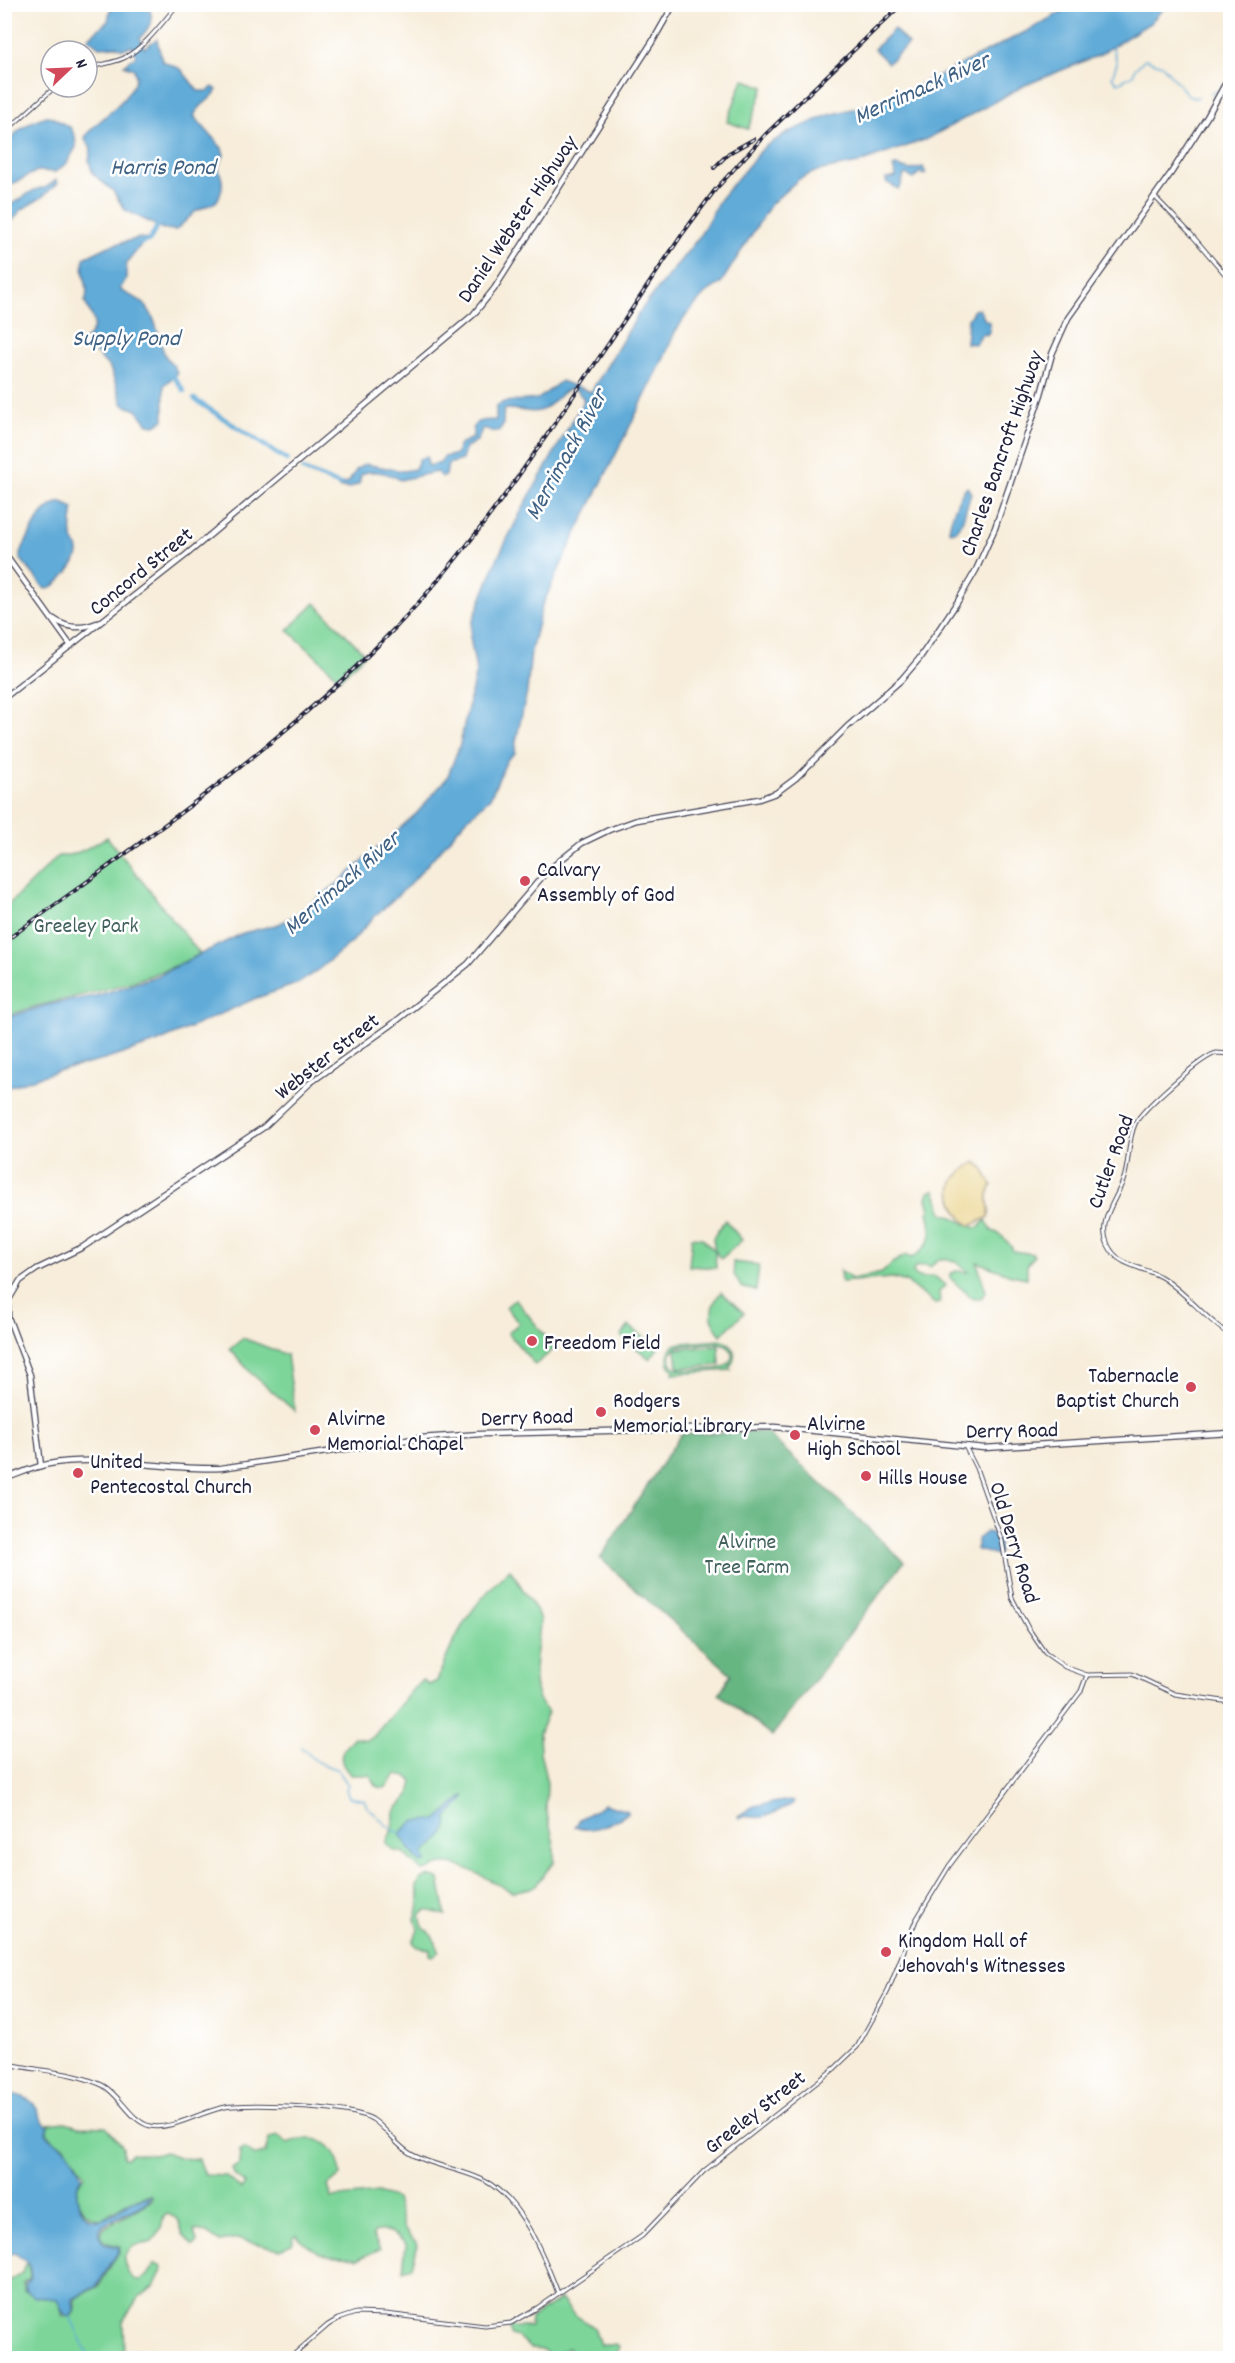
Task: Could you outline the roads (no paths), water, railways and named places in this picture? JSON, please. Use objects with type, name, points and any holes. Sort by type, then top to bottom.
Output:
[{"type":"main road","name":"Daniel Webster Highway","points":[[295,465],[481,306],[654,39],[674,4]]},
{"type":"main road","name":"Charles Bancroft Highway","points":[[648,818],[762,798],[785,787],[914,666],[963,594],[982,559],[1041,394],[1052,354],[1068,318],[1155,197],[1199,130],[1230,75]]},
{"type":"main road","name":"Concord Street","points":[[4,698],[179,561],[295,465]]},
{"type":"main road","points":[[4,553],[71,646]]},
{"type":"main road","points":[[50,616],[72,627],[86,627],[102,621]]},
{"type":"main road","name":"Webster Street","points":[[41,1466],[30,1375],[9,1323],[8,1302],[14,1289],[30,1274],[82,1247],[264,1127],[310,1083],[390,1026],[450,978],[480,951],[542,876],[570,852],[596,836],[648,818]]},
{"type":"main road","name":"Derry Road","points":[[4,1479],[41,1466],[66,1462],[206,1469],[434,1437],[775,1427],[974,1448],[1036,1447],[1230,1433]]},
{"type":"street","points":[[99,65],[118,60],[132,52],[178,4]]},
{"type":"street","points":[[4,133],[42,99]]},
{"type":"street","points":[[1155,197],[1190,233],[1230,280]]},
{"type":"street","name":"Cutler Road","points":[[1230,1054],[1216,1053],[1203,1060],[1138,1118],[1131,1134],[1125,1175],[1105,1219],[1104,1228],[1107,1243],[1117,1257],[1127,1264],[1162,1277],[1214,1324],[1230,1335]]},
{"type":"street","name":"Old Derry Road","points":[[966,1448],[999,1532],[1011,1592],[1019,1612],[1038,1644],[1050,1657],[1070,1670],[1088,1675],[1132,1674],[1175,1694],[1230,1702]]},
{"type":"street","points":[[969,1456],[974,1448]]},
{"type":"street","name":"Greeley Street","points":[[290,2358],[328,2325],[350,2315],[374,2313],[500,2325],[522,2318],[633,2243],[704,2171],[853,2052],[881,2006],[916,1920],[949,1866],[1081,1691],[1088,1675]]},
{"type":"street","points":[[4,2063],[85,2078],[100,2084],[115,2095],[138,2119],[150,2126],[167,2125],[217,2108],[235,2106],[325,2109],[370,2118],[411,2154],[479,2178],[499,2191],[541,2250],[558,2294]]},
{"type":"water","name":"Harris Pond","points":[[111,5],[148,5],[151,19],[140,38],[144,48],[157,39],[162,61],[181,69],[198,91],[208,91],[213,87],[217,90],[194,116],[222,148],[224,155],[218,167],[222,180],[221,193],[216,202],[196,211],[176,230],[163,229],[125,210],[113,191],[93,174],[89,161],[91,148],[85,139],[86,135],[121,101],[136,77],[134,69],[124,65],[136,56],[132,46],[123,49],[116,46],[99,47],[99,39],[88,38],[108,21]]},
{"type":"water","name":"Merrimack River","points":[[1073,5],[1167,5],[1150,23],[1099,55],[1023,86],[927,139],[859,163],[817,171],[799,179],[771,204],[721,283],[706,293],[687,314],[675,332],[542,606],[531,651],[527,692],[515,753],[507,760],[490,798],[466,820],[413,881],[371,920],[352,942],[299,983],[254,999],[156,1043],[5,1088],[5,1018],[47,1005],[99,995],[157,976],[243,933],[279,924],[297,914],[338,883],[417,813],[447,778],[460,744],[476,671],[470,637],[472,623],[497,559],[525,504],[584,400],[578,392],[572,389],[562,393],[552,404],[539,411],[505,409],[500,430],[493,432],[482,429],[478,440],[465,448],[462,460],[448,464],[446,475],[443,477],[436,472],[400,480],[387,474],[370,472],[361,475],[359,484],[350,488],[339,488],[336,484],[348,483],[357,469],[365,464],[403,471],[415,469],[419,459],[425,457],[427,457],[428,466],[440,463],[444,457],[457,454],[458,446],[473,437],[474,426],[478,422],[496,420],[496,406],[504,402],[538,399],[561,381],[591,392],[641,310],[699,237],[720,199],[764,147],[787,133],[826,116],[882,101],[912,89],[1033,28]]},
{"type":"water","points":[[894,29],[908,44],[888,63],[874,49]]},
{"type":"water","points":[[47,116],[70,127],[75,136],[76,147],[67,163],[55,172],[37,171],[5,188],[5,148],[19,130]]},
{"type":"water","points":[[893,167],[911,170],[923,167],[926,174],[923,175],[920,172],[913,179],[904,175],[898,189],[886,182],[886,179],[896,177]]},
{"type":"water","points":[[56,180],[58,183],[41,198],[21,210],[5,230],[5,206],[35,190],[45,188]]},
{"type":"water","name":"Supply Pond","points":[[140,238],[146,239],[126,264],[126,279],[120,289],[140,301],[148,309],[165,355],[177,374],[164,385],[164,420],[155,425],[148,424],[137,410],[123,405],[110,368],[84,341],[93,330],[94,322],[85,302],[87,291],[83,270],[84,258],[109,246]]},
{"type":"water","points":[[979,309],[985,320],[989,322],[990,330],[987,335],[982,334],[975,344],[966,343],[968,319],[974,310]]},
{"type":"water","points":[[967,487],[971,493],[963,519],[957,530],[951,532],[949,530],[953,513],[961,494]]},
{"type":"water","points":[[60,502],[73,508],[72,532],[78,553],[66,575],[55,585],[45,589],[20,558],[20,553],[41,516],[52,505]]},
{"type":"water","points":[[986,1532],[992,1533],[998,1540],[1000,1551],[997,1555],[977,1550],[977,1539]]},
{"type":"water","points":[[464,1796],[465,1798],[447,1817],[444,1834],[423,1854],[427,1861],[422,1863],[401,1836],[401,1832],[414,1821],[437,1820]]},
{"type":"water","points":[[794,1801],[793,1804],[766,1816],[739,1818],[738,1816],[754,1806]]},
{"type":"water","points":[[604,1804],[627,1811],[627,1814],[595,1828],[575,1827],[580,1819]]},
{"type":"water","points":[[5,2093],[22,2096],[29,2100],[48,2126],[46,2132],[48,2135],[70,2154],[81,2176],[77,2188],[77,2199],[86,2216],[98,2220],[140,2198],[152,2197],[99,2229],[99,2235],[104,2244],[119,2247],[118,2252],[97,2286],[73,2299],[74,2311],[70,2316],[64,2314],[57,2299],[35,2297],[25,2290],[26,2283],[31,2277],[29,2264],[15,2253],[5,2255]]},
{"type":"waterway","points":[[1112,45],[1117,63],[1112,77],[1118,83],[1133,75],[1135,69],[1145,59],[1162,65],[1188,95],[1193,98],[1198,97]]},
{"type":"waterway","points":[[1211,93],[1217,91]]},
{"type":"waterway","points":[[1225,91],[1230,93]]},
{"type":"waterway","points":[[140,243],[150,240],[159,222]]},
{"type":"waterway","points":[[169,374],[184,391]]},
{"type":"waterway","points":[[194,399],[267,447]]},
{"type":"waterway","points":[[270,449],[287,460]]},
{"type":"waterway","points":[[303,470],[340,485]]},
{"type":"waterway","points":[[301,1747],[317,1762],[338,1770],[348,1785],[346,1789],[349,1797],[364,1800],[367,1807],[387,1826],[401,1833]]},
{"type":"waterway","points":[[70,2316],[89,2358]]},
{"type":"railway","points":[[4,942],[157,831],[257,754],[351,671],[396,627],[422,599],[493,511],[683,233],[715,190],[765,135],[902,4]]},
{"type":"railway","points":[[714,168],[729,153],[754,139]]},
{"type":"place","name":"Calvary Assembly of God","points":[[525,881]]},
{"type":"place","name":"Freedom Field","points":[[532,1341]]},
{"type":"place","name":"Tabernacle Baptist Church","points":[[1191,1387]]},
{"type":"place","name":"Rodgers Memorial Library","points":[[601,1412]]},
{"type":"place","name":"Alvirne Memorial Chapel","points":[[315,1430]]},
{"type":"place","name":"Alvirne High School","points":[[795,1435]]},
{"type":"place","name":"United Pentecostal Church","points":[[78,1473]]},
{"type":"place","name":"Hills House","points":[[866,1476]]},
{"type":"place","name":"Kingdom Hall of Jehovah's Witnesses","points":[[886,1952]]},
{"type":"park label","name":"Greeley Park","points":[[86,924]]},
{"type":"park label","name":"Alvirne Tree Farm","points":[[747,1553]]}]
